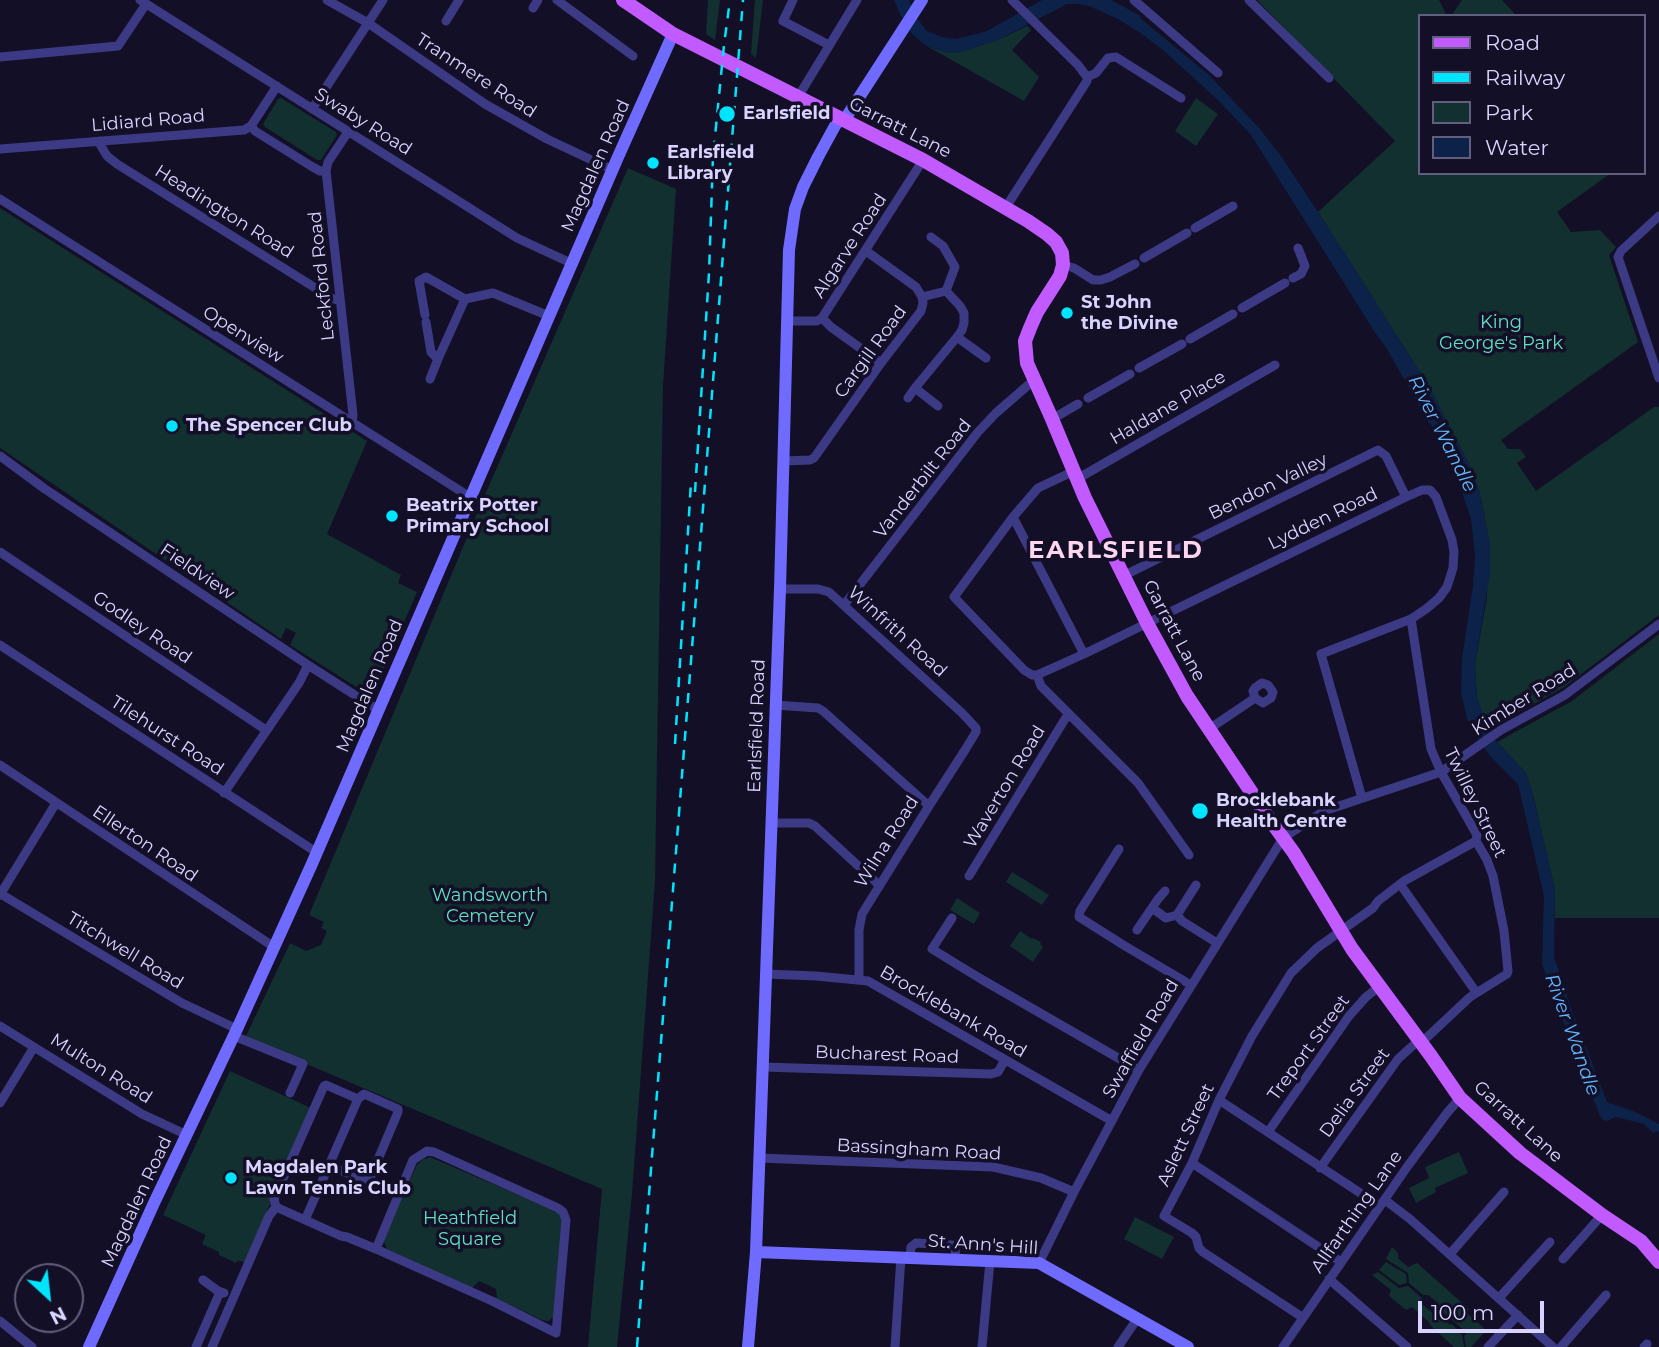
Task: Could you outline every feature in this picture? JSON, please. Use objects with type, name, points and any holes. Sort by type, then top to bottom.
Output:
[{"type":"main road","name":"Garratt Lane","points":[[623,0],[640,6],[673,34],[923,160],[1006,207],[1052,237],[1062,253],[1063,265],[1037,312],[1026,341],[1027,363],[1084,498],[1187,696],[1283,838],[1340,931],[1460,1098],[1530,1162],[1602,1216],[1641,1241],[1659,1262]]},
{"type":"street","name":"Tranmere Road","points":[[327,0],[368,23],[485,104],[547,139],[613,170]]},
{"type":"street","points":[[312,109],[383,0]]},
{"type":"street","points":[[446,21],[459,0]]},
{"type":"street","points":[[557,0],[633,56]]},
{"type":"street","points":[[793,0],[783,20],[829,44]]},
{"type":"street","points":[[798,97],[858,0]]},
{"type":"street","points":[[1134,0],[1217,74]]},
{"type":"street","points":[[1249,0],[1329,78]]},
{"type":"street","points":[[0,57],[118,46],[143,2]]},
{"type":"street","name":"Swaby Road","points":[[143,2],[517,238],[573,264]]},
{"type":"street","points":[[1006,207],[1087,81],[1078,65],[1016,3]]},
{"type":"street","name":"Earlsfield Road","points":[[748,1347],[756,1252],[780,589],[789,250],[795,209],[818,157],[836,124],[847,116],[918,4]]},
{"type":"street","name":"Magdalen Road","points":[[89,1347],[274,947],[673,34]]},
{"type":"street","points":[[1087,77],[1096,73],[1108,58],[1116,57],[1181,98]]},
{"type":"street","points":[[277,86],[251,126],[255,131],[320,171],[326,171],[328,162],[348,132]]},
{"type":"street","name":"Lidiard Road","points":[[0,149],[244,130],[251,126]]},
{"type":"street","name":"Headington Road","points":[[100,141],[107,156],[117,164],[333,299],[340,300]]},
{"type":"street","name":"Algarve Road","points":[[787,321],[817,321],[822,318],[923,160]]},
{"type":"street","name":"Leckford Road","points":[[326,171],[354,415],[352,423]]},
{"type":"street","name":"Openview","points":[[0,199],[470,497]]},
{"type":"street","points":[[1144,258],[1233,206]]},
{"type":"street","points":[[1659,216],[1621,251],[1618,257],[1659,378]]},
{"type":"street","points":[[931,237],[943,246],[955,267],[946,291]]},
{"type":"street","points":[[1242,308],[1301,274],[1304,260],[1298,248]]},
{"type":"street","name":"Cargill Road","points":[[784,460],[801,461],[814,458],[921,311],[922,298],[916,288],[866,251]]},
{"type":"street","points":[[1063,265],[1074,268],[1093,280],[1101,280],[1135,264]]},
{"type":"street","points":[[438,359],[431,352],[419,281],[426,277],[465,299],[493,293],[549,316]]},
{"type":"street","points":[[922,298],[946,291]]},
{"type":"street","points":[[908,398],[962,330],[964,313],[946,291]]},
{"type":"street","points":[[430,379],[465,299]]},
{"type":"street","points":[[1088,398],[1233,314]]},
{"type":"street","points":[[822,318],[881,363]]},
{"type":"street","points":[[957,337],[986,358]]},
{"type":"street","name":"Haldane Place","points":[[1037,675],[1024,670],[954,597],[1013,517],[1038,488],[1076,475],[1275,365]]},
{"type":"street","name":"Vanderbilt Road","points":[[844,605],[978,432],[1034,380]]},
{"type":"street","points":[[915,388],[937,406]]},
{"type":"street","points":[[1052,419],[1078,404]]},
{"type":"street","name":"Bendon Valley","points":[[1123,576],[1378,450],[1386,456],[1406,496]]},
{"type":"street","name":"Fieldview","points":[[1,460],[308,665],[379,709]]},
{"type":"street","name":"Lydden Road","points":[[1037,675],[1406,496],[1430,490],[1436,497],[1452,540],[1453,568],[1447,587],[1439,597],[1411,619]]},
{"type":"street","points":[[1013,517],[1084,654]]},
{"type":"street","name":"Godley Road","points":[[0,552],[266,730]]},
{"type":"street","name":"Winfrith Road","points":[[780,589],[818,589],[829,592],[975,724],[976,732]]},
{"type":"street","points":[[1362,797],[1321,654],[1411,619]]},
{"type":"street","name":"Twilley Street","points":[[1411,619],[1431,749],[1477,835],[1476,841],[1483,850],[1493,876],[1504,931],[1508,971],[1476,992],[1420,1042]]},
{"type":"street","name":"Kimber Road","points":[[1283,838],[1320,813],[1441,772],[1495,734],[1565,695],[1659,624]]},
{"type":"street","name":"Tilehurst Road","points":[[0,645],[316,852]]},
{"type":"street","points":[[224,793],[299,683],[308,665]]},
{"type":"street","points":[[1037,675],[1041,686],[1138,783],[1189,855]]},
{"type":"street","points":[[1209,729],[1255,698]]},
{"type":"street","points":[[775,705],[818,708],[823,711],[929,806]]},
{"type":"street","name":"Waverton Road","points":[[968,876],[1069,715]]},
{"type":"street","name":"Wilna Road","points":[[859,979],[859,930],[862,914],[976,732]]},
{"type":"street","name":"Ellerton Road","points":[[0,765],[274,947]]},
{"type":"street","points":[[0,894],[56,803]]},
{"type":"street","points":[[771,823],[809,823],[815,826],[878,885]]},
{"type":"street","name":"Swaffield Road","points":[[1039,1263],[1139,1070],[1283,838]]},
{"type":"street","name":"Aslett Street","points":[[1302,1317],[1203,1252],[1192,1233],[1164,1216],[1252,1036],[1291,973],[1317,948],[1400,884],[1476,841]]},
{"type":"street","points":[[1119,849],[1080,911],[1079,917],[1191,985]]},
{"type":"street","points":[[1400,884],[1476,992]]},
{"type":"street","points":[[1152,908],[1166,918],[1177,915],[1196,885]]},
{"type":"street","points":[[1137,930],[1165,891]]},
{"type":"street","name":"Titchwell Road","points":[[0,894],[235,1033],[303,1064],[290,1093]]},
{"type":"street","points":[[1177,915],[1217,943]]},
{"type":"street","points":[[952,918],[932,949],[1139,1070]]},
{"type":"street","name":"Brocklebank Road","points":[[765,974],[859,979],[877,985],[1112,1121]]},
{"type":"street","name":"Treport Street","points":[[1268,1132],[1349,1016],[1380,986]]},
{"type":"street","name":"Multon Road","points":[[0,1026],[142,1114],[187,1135]]},
{"type":"street","name":"Delia Street","points":[[1320,1168],[1398,1059],[1420,1042]]},
{"type":"street","points":[[0,1103],[34,1046]]},
{"type":"street","name":"Bucharest Road","points":[[762,1067],[991,1074],[998,1072],[1005,1060]]},
{"type":"street","points":[[276,1207],[274,1199],[324,1086],[358,1099]]},
{"type":"street","points":[[305,1220],[329,1165],[358,1099],[364,1094],[396,1108],[398,1112],[371,1176],[366,1180],[360,1179],[329,1165]]},
{"type":"street","name":"Allfarthing Lane","points":[[1286,1346],[1302,1317],[1460,1098]]},
{"type":"street","points":[[1219,1100],[1320,1168],[1410,1219],[1553,1347]]},
{"type":"street","points":[[276,1207],[512,1310],[556,1333],[566,1220],[558,1208],[427,1151],[413,1160],[376,1249]]},
{"type":"street","name":"Bassingham Road","points":[[759,1158],[993,1167],[1041,1178],[1074,1192]]},
{"type":"street","points":[[1192,1163],[1341,1262]]},
{"type":"street","points":[[1450,1254],[1504,1192]]},
{"type":"street","points":[[212,1347],[269,1216],[276,1207]]},
{"type":"street","points":[[1563,1258],[1602,1216]]},
{"type":"street","points":[[1499,1298],[1550,1242]]},
{"type":"street","name":"St. Ann's Hill","points":[[756,1252],[1039,1263],[1188,1347]]},
{"type":"street","points":[[895,1347],[905,1257]]},
{"type":"street","points":[[983,1347],[990,1261]]},
{"type":"street","points":[[1329,1279],[1408,1347]]},
{"type":"street","points":[[196,1347],[224,1294],[203,1280]]},
{"type":"street","points":[[1561,1347],[1606,1295]]},
{"type":"street","points":[[1488,1347],[1518,1315]]},
{"type":"street","points":[[1118,1347],[1137,1319]]},
{"type":"street","points":[[0,1321],[32,1347]]},
{"type":"green space","points":[[708,0],[720,0],[715,40],[706,34]]},
{"type":"green space","points":[[755,0],[763,0],[756,58],[751,54]]},
{"type":"green space","name":"King George's Park","points":[[1257,0],[1439,0],[1446,14],[1418,14],[1418,175],[1608,175],[1557,212],[1571,232],[1600,230],[1616,247],[1609,255],[1638,342],[1501,440],[1508,449],[1520,449],[1526,457],[1517,463],[1536,491],[1654,407],[1659,407],[1659,615],[1563,688],[1488,729],[1477,698],[1475,664],[1487,597],[1485,518],[1480,494],[1468,462],[1428,385],[1318,212],[1395,141]]},
{"type":"green space","points":[[1462,0],[1502,0],[1515,14],[1452,14]]},
{"type":"green space","points":[[1027,26],[1031,30],[1012,50],[1039,77],[1024,101],[925,45],[961,52],[1000,39]]},
{"type":"green space","points":[[281,98],[336,132],[337,135],[321,160],[317,160],[263,124]]},
{"type":"green space","points":[[1196,98],[1218,114],[1196,146],[1175,131]]},
{"type":"green space","name":"Wandsworth Cemetery","points":[[628,168],[676,189],[663,386],[655,881],[632,1194],[617,1347],[588,1347],[602,1189],[245,1038],[290,943],[306,951],[321,945],[327,931],[321,928],[324,922],[309,915],[481,504]]},
{"type":"green space","name":"The Spencer Club","points":[[0,208],[367,441],[327,534],[401,575],[398,583],[417,592],[372,697],[290,645],[296,633],[286,628],[281,639],[0,448]]},
{"type":"green space","points":[[1659,634],[1659,918],[1555,918],[1555,890],[1526,773],[1497,742],[1572,701]]},
{"type":"green space","points":[[1012,872],[1049,895],[1042,905],[1006,882]]},
{"type":"green space","points":[[957,898],[980,913],[974,924],[950,910]]},
{"type":"green space","points":[[1020,931],[1041,942],[1043,947],[1033,962],[1010,946]]},
{"type":"green space","name":"Magdalen Park Lawn Tennis Club","points":[[230,1071],[311,1108],[245,1263],[238,1260],[236,1263],[219,1255],[219,1252],[202,1244],[206,1235],[163,1215]]},
{"type":"green space","points":[[1459,1152],[1468,1173],[1435,1188],[1436,1192],[1416,1203],[1409,1188],[1429,1178],[1425,1167]]},
{"type":"green space","name":"Heathfield Square","points":[[430,1157],[558,1212],[563,1223],[553,1317],[548,1321],[497,1299],[496,1289],[479,1281],[472,1288],[387,1249],[383,1239],[417,1165]]},
{"type":"green space","points":[[1135,1217],[1174,1237],[1162,1259],[1124,1239]]},
{"type":"green space","points":[[1392,1247],[1398,1253],[1398,1258],[1408,1267],[1417,1263],[1469,1309],[1467,1313],[1485,1329],[1476,1330],[1485,1332],[1471,1347],[1466,1347],[1464,1336],[1468,1331],[1438,1308],[1439,1304],[1428,1295],[1423,1295],[1409,1283],[1408,1273],[1386,1259]]},
{"type":"green space","points":[[1386,1262],[1406,1274],[1407,1283],[1399,1285],[1379,1270]]},
{"type":"green space","points":[[1378,1272],[1399,1288],[1408,1286],[1422,1298],[1419,1302],[1433,1313],[1437,1311],[1447,1319],[1445,1320],[1462,1335],[1464,1347],[1454,1347],[1412,1307],[1406,1310],[1389,1296],[1391,1290],[1372,1275]]},
{"type":"water","name":"River Wandle","points":[[894,0],[909,0],[926,30],[941,37],[956,39],[987,31],[1042,0],[1111,0],[1141,16],[1140,18],[1209,75],[1260,129],[1281,156],[1428,385],[1468,462],[1480,494],[1490,543],[1490,573],[1475,664],[1477,698],[1488,729],[1526,773],[1555,890],[1554,957],[1607,1102],[1659,1124],[1659,1132],[1653,1133],[1644,1124],[1616,1117],[1607,1121],[1600,1116],[1542,964],[1544,896],[1518,784],[1476,737],[1467,718],[1461,693],[1462,658],[1475,555],[1471,519],[1454,468],[1436,429],[1429,424],[1387,349],[1251,135],[1220,102],[1164,51],[1118,19],[1089,6],[1067,4],[1000,39],[952,53],[925,45],[912,34]]},
{"type":"railway","points":[[695,492],[709,273],[713,157],[730,0]]},
{"type":"railway","points":[[637,1347],[743,0]]},
{"type":"railway","points":[[675,744],[691,482]]},
{"type":"place","name":"Earlsfield","points":[[727,114]]},
{"type":"place","name":"Earlsfield Library","points":[[653,163]]},
{"type":"place","name":"St John the Divine","points":[[1067,313]]},
{"type":"place","name":"The Spencer Club","points":[[172,426]]},
{"type":"place","name":"Beatrix Potter Primary School","points":[[392,516]]},
{"type":"place","name":"Brocklebank Health Centre","points":[[1200,811]]},
{"type":"place","name":"Magdalen Park Lawn Tennis Club","points":[[231,1178]]},
{"type":"district","name":"EARLSFIELD","points":[[1116,551]]}]
